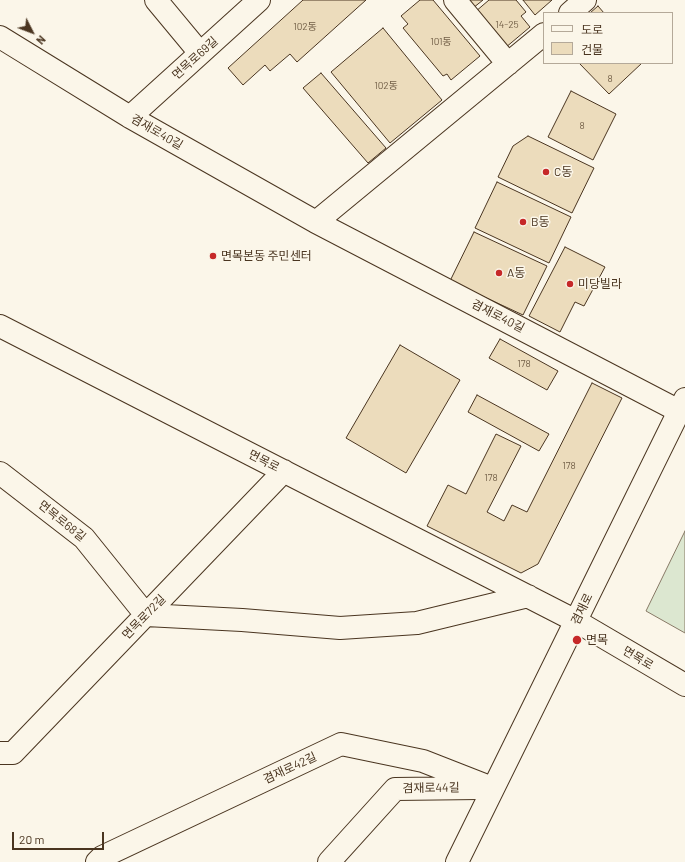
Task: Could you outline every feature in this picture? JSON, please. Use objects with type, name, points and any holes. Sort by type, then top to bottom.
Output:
[{"type":"street","points":[[156,0],[200,53]]},
{"type":"street","name":"면목로69길","points":[[130,117],[259,0]]},
{"type":"street","points":[[455,0],[508,64]]},
{"type":"street","points":[[571,12],[585,0]]},
{"type":"street","points":[[316,222],[543,35]]},
{"type":"street","name":"겸재로40길","points":[[0,37],[130,117],[316,222],[682,405]]},
{"type":"street","name":"면목로","points":[[0,326],[576,621],[685,685]]},
{"type":"street","name":"겸재로","points":[[457,862],[492,788],[682,405]]},
{"type":"street","name":"면목로72길","points":[[0,753],[13,754],[284,471]]},
{"type":"street","name":"면목로68길","points":[[0,472],[84,538],[146,615]]},
{"type":"street","points":[[146,615],[242,620],[340,628],[417,623],[528,596]]},
{"type":"street","name":"겸재로42길","points":[[96,862],[102,857],[341,744],[423,761],[492,788]]},
{"type":"street","name":"겸재로44길","points":[[329,862],[395,789],[492,788]]},
{"type":"green space","points":[[685,531],[685,633],[646,611]]},
{"type":"building","points":[[303,0],[366,0],[297,62],[290,54],[270,71],[265,65],[243,85],[228,68]]},
{"type":"building","points":[[420,0],[433,0],[480,56],[451,80],[447,74],[443,76],[403,28],[408,24],[401,16]]},
{"type":"building","points":[[466,0],[483,0],[473,8]]},
{"type":"building","points":[[489,0],[516,0],[526,12],[521,16],[530,27],[505,48],[475,12]]},
{"type":"building","points":[[523,0],[552,0],[535,15]]},
{"type":"building","points":[[598,6],[603,12],[591,12]]},
{"type":"building","points":[[383,28],[442,100],[390,143],[331,72]]},
{"type":"building","points":[[580,64],[641,64],[609,94]]},
{"type":"building","points":[[321,73],[386,148],[368,163],[303,88]]},
{"type":"building","points":[[571,91],[616,114],[593,160],[548,137]]},
{"type":"building","name":"C동","points":[[528,136],[594,168],[572,213],[498,177],[513,146]]},
{"type":"building","name":"B동","points":[[497,182],[571,217],[549,263],[475,228]]},
{"type":"building","name":"A동","points":[[474,232],[547,266],[523,315],[450,281]]},
{"type":"building","name":"미당빌라","points":[[565,247],[605,267],[584,306],[575,302],[560,332],[529,316]]},
{"type":"building","points":[[500,339],[558,371],[547,390],[489,358]]},
{"type":"building","points":[[400,345],[460,380],[406,473],[346,438]]},
{"type":"building","points":[[592,383],[622,398],[538,564],[521,573],[427,526],[448,485],[466,494],[496,434],[521,446],[487,512],[504,521],[512,505],[527,512]]},
{"type":"building","points":[[477,395],[549,434],[539,451],[468,412]]},
{"type":"place","name":"C동","points":[[546,172]]},
{"type":"place","name":"B동","points":[[523,222]]},
{"type":"place","name":"면목본동 주민센터","points":[[213,256]]},
{"type":"place","name":"A동","points":[[499,273]]},
{"type":"place","name":"미당빌라","points":[[570,284]]},
{"type":"place","name":"면목","points":[[577,640]]}]
